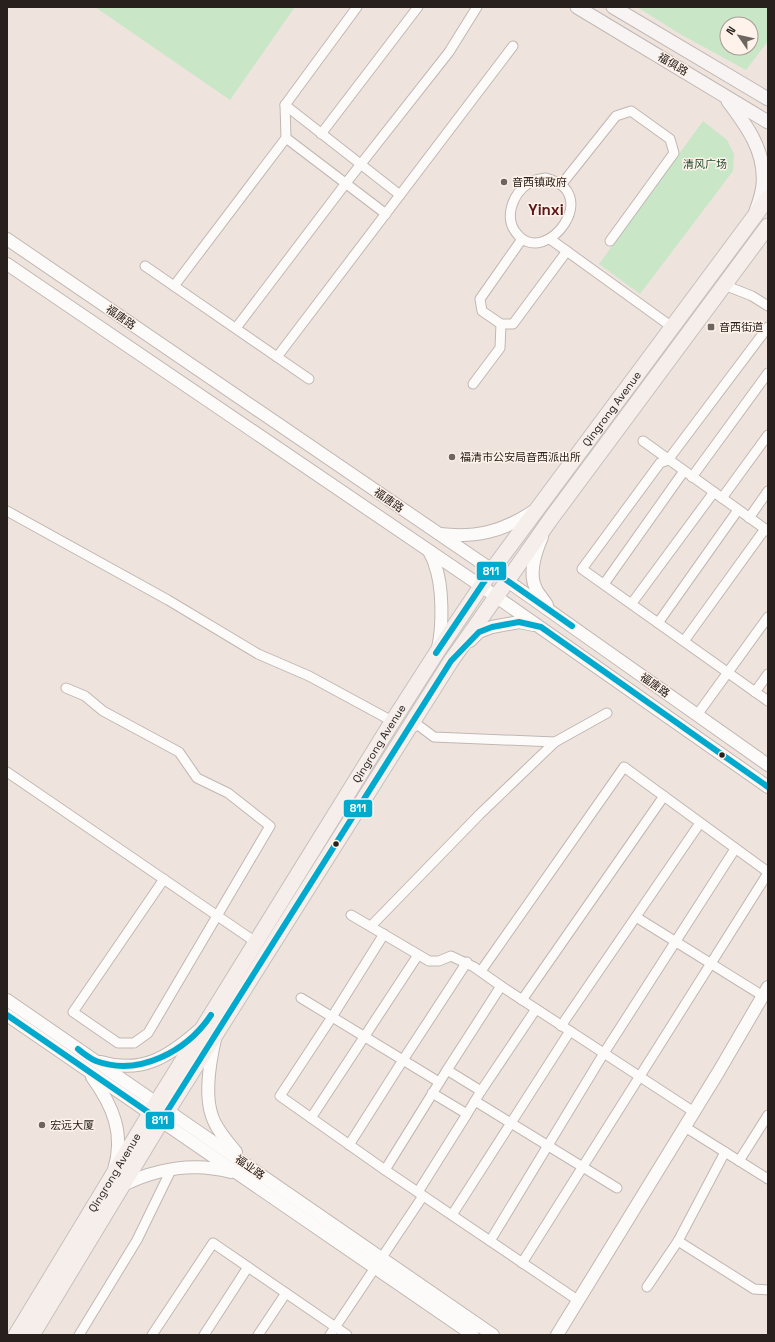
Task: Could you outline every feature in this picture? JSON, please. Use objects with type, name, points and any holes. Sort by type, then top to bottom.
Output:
[{"type":"main road","name":"福俱路","points":[[577,7],[768,122]]},
{"type":"main road","name":"福俱路","points":[[613,7],[768,99]]},
{"type":"main road","points":[[736,81],[768,90]]},
{"type":"main road","points":[[724,95],[753,137],[763,165],[763,186],[756,214]]},
{"type":"main road","name":"Qingrong Avenue","points":[[212,1027],[257,942],[392,721],[481,586],[768,198]]},
{"type":"main road","name":"Qingrong Avenue","points":[[16,1335],[117,1181],[212,1027],[451,661],[550,520],[768,226]]},
{"type":"main road","name":"Qingrong Avenue","points":[[32,1335],[117,1181]]},
{"type":"street","points":[[174,286],[286,138],[285,105],[357,7]]},
{"type":"street","points":[[321,134],[418,7]]},
{"type":"street","points":[[236,328],[346,183],[449,52],[477,7]]},
{"type":"street","points":[[277,357],[513,46]]},
{"type":"street","points":[[285,105],[400,195]]},
{"type":"street","points":[[561,185],[616,116],[631,111],[670,139],[674,153],[610,241]]},
{"type":"street","points":[[286,138],[386,214]]},
{"type":"street","points":[[546,178],[556,181],[565,188],[569,196],[571,208],[568,220],[550,239],[537,242],[528,242],[522,239],[513,230],[510,221],[512,205],[521,190],[536,179],[546,178]]},
{"type":"street","name":"福唐路","points":[[7,239],[553,612],[768,765]]},
{"type":"street","points":[[522,239],[480,299],[482,311],[500,324],[513,324],[567,252]]},
{"type":"street","points":[[550,239],[672,327]]},
{"type":"street","name":"福唐路","points":[[7,264],[496,596],[768,788]]},
{"type":"street","points":[[145,266],[308,379]]},
{"type":"street","points":[[724,285],[752,296],[768,306]]},
{"type":"street","points":[[473,384],[500,348],[500,324]]},
{"type":"street","points":[[768,326],[668,460],[660,462],[582,568],[768,701]]},
{"type":"street","points":[[604,584],[768,373]]},
{"type":"street","points":[[632,603],[768,435]]},
{"type":"street","points":[[643,441],[766,530],[684,641]]},
{"type":"street","points":[[748,518],[768,491]]},
{"type":"street","points":[[439,534],[453,536],[491,532],[510,526],[537,510]]},
{"type":"street","points":[[658,623],[738,510]]},
{"type":"street","points":[[7,512],[168,600],[258,654],[309,676],[392,721]]},
{"type":"street","points":[[550,520],[540,542],[532,572],[535,589],[553,612]]},
{"type":"street","points":[[428,550],[435,565],[439,580],[441,617],[437,652]]},
{"type":"street","points":[[697,715],[768,617]]},
{"type":"street","points":[[451,661],[479,632],[492,627],[519,622],[541,627]]},
{"type":"street","points":[[755,692],[768,674]]},
{"type":"street","points":[[66,688],[85,696],[103,711],[179,752],[197,778],[228,793],[270,826],[148,1033],[134,1043],[118,1043],[73,1012],[164,879]]},
{"type":"street","points":[[371,926],[480,814],[555,742],[607,713]]},
{"type":"street","points":[[407,730],[418,725],[434,737],[555,742]]},
{"type":"street","points":[[481,971],[624,767],[768,873],[522,1263]]},
{"type":"street","points":[[7,772],[257,942]]},
{"type":"street","points":[[522,1000],[664,796]]},
{"type":"street","points":[[561,1026],[700,822]]},
{"type":"street","points":[[490,1241],[604,1053],[735,849]]},
{"type":"street","points":[[351,915],[429,961],[439,960],[451,956],[467,962],[561,1026],[694,1112]]},
{"type":"street","points":[[557,1335],[685,1127],[765,991],[710,964],[636,917]]},
{"type":"street","points":[[384,934],[280,1096],[420,1194],[579,1301]]},
{"type":"street","points":[[312,1118],[418,955]]},
{"type":"street","points":[[349,1145],[402,1060],[467,962]]},
{"type":"street","points":[[385,1170],[432,1093],[501,986]]},
{"type":"street","points":[[301,998],[439,1082]]},
{"type":"street","name":"福业路","points":[[7,1000],[91,1066]]},
{"type":"street","points":[[330,1335],[378,1263],[481,1091],[536,1009]]},
{"type":"street","name":"福业路","points":[[7,1015],[91,1066],[159,1112],[247,1165],[472,1335]]},
{"type":"street","points":[[212,1027],[166,1056],[150,1062],[134,1066],[91,1066],[98,1085],[112,1111],[117,1128],[117,1181],[193,1167],[213,1168],[239,1175]]},
{"type":"street","points":[[212,1027],[208,1092],[211,1116],[226,1140],[247,1165]]},
{"type":"street","points":[[452,1215],[570,1031]]},
{"type":"street","points":[[447,1070],[481,1091]]},
{"type":"street","points":[[432,1093],[467,1114]]},
{"type":"street","points":[[475,1101],[617,1188]]},
{"type":"street","name":"福业路","points":[[159,1112],[239,1175],[493,1335]]},
{"type":"street","points":[[739,1161],[768,1115]]},
{"type":"street","points":[[685,1127],[768,1179]]},
{"type":"street","points":[[647,1287],[678,1241],[725,1152]]},
{"type":"street","points":[[79,1335],[137,1240],[171,1170]]},
{"type":"street","points":[[678,1241],[754,1289],[768,1290]]},
{"type":"street","points":[[152,1335],[213,1243],[347,1335]]},
{"type":"street","points":[[204,1335],[248,1267]]},
{"type":"street","points":[[258,1335],[286,1293]]},
{"type":"green space","points":[[95,7],[295,7],[230,100]]},
{"type":"green space","points":[[637,7],[768,7],[768,41],[759,53],[759,16],[719,16],[719,55],[680,34]]},
{"type":"green space","points":[[720,56],[757,56],[746,70]]},
{"type":"green space","name":"清风广场","points":[[703,121],[727,140],[734,154],[733,171],[640,294],[599,264]]},
{"type":"transit line","name":"811","points":[[436,653],[492,570],[572,626]]},
{"type":"transit line","name":"811","points":[[7,1015],[161,1121],[451,661],[479,632],[492,627],[519,622],[541,627],[768,787]]},
{"type":"transit line","name":"811","points":[[78,1049],[96,1061],[112,1065],[129,1066],[145,1063],[161,1058],[189,1040],[211,1015]]},
{"type":"place","name":"音西镇政府","points":[[504,182]]},
{"type":"place","name":"音西街道","points":[[711,327]]},
{"type":"place","name":"福清市公安局音西派出所","points":[[452,457]]},
{"type":"place","name":"宏远大厦","points":[[42,1125]]},
{"type":"district","name":"Yinxi","points":[[546,209]]}]
